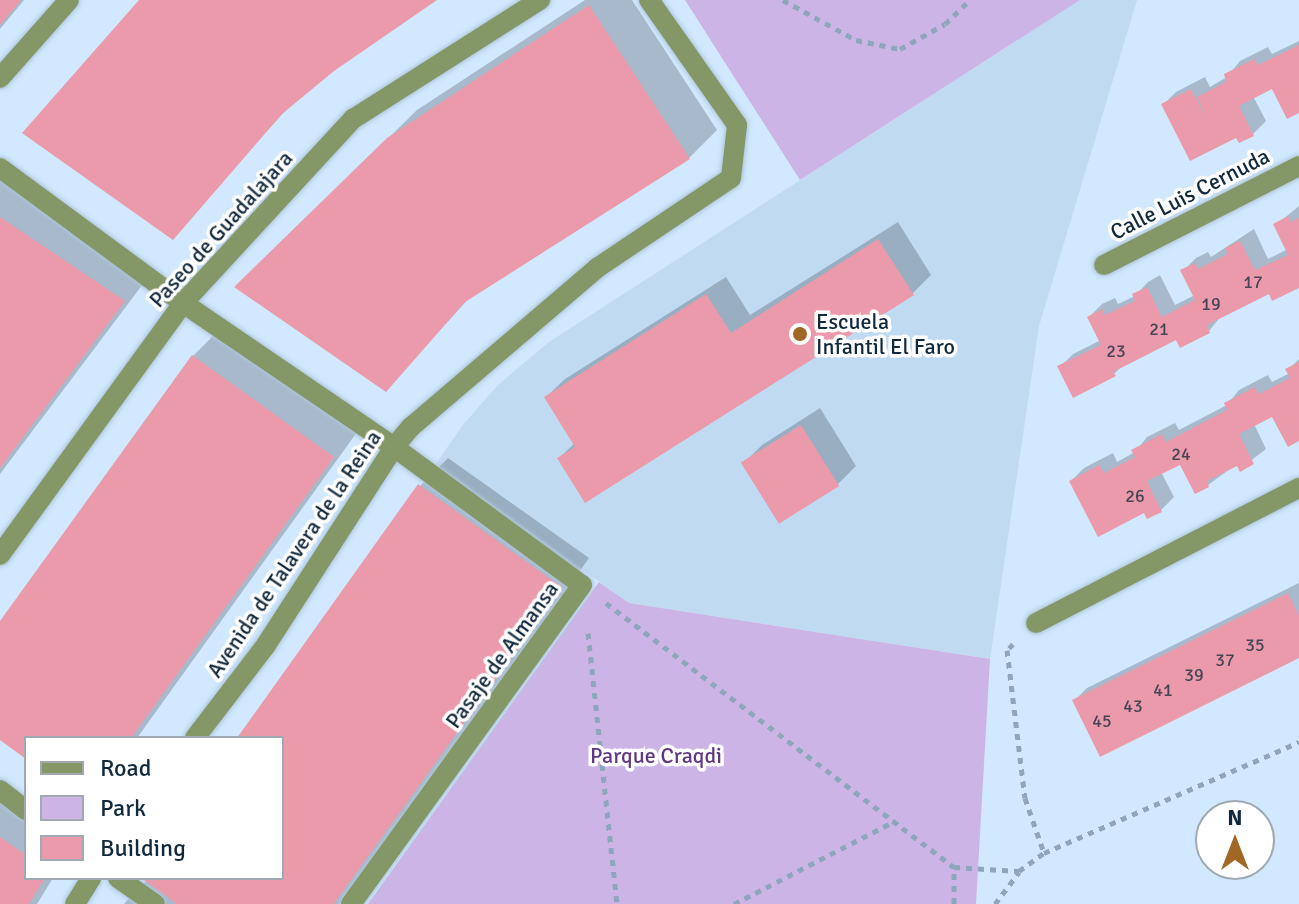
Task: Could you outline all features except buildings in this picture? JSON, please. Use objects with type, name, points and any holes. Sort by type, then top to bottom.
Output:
[{"type":"street","points":[[0,78],[69,0]]},
{"type":"street","name":"Paseo de Guadalajara","points":[[0,555],[183,303],[353,119],[540,0]]},
{"type":"street","name":"Avenida de Talavera de la Reina","points":[[197,736],[266,645],[394,447],[411,427],[597,268],[731,178],[737,125],[649,0]]},
{"type":"street","name":"Calle Luis Cernuda","points":[[1104,265],[1299,166]]},
{"type":"street","name":"Pasaje de Almansa","points":[[0,168],[183,303],[394,447],[582,585],[351,904]]},
{"type":"street","points":[[1036,623],[1299,488]]},
{"type":"street","points":[[0,790],[24,808]]},
{"type":"street","points":[[75,904],[90,880]]},
{"type":"street","points":[[121,880],[155,904]]},
{"type":"path","points":[[783,0],[856,40],[900,49],[945,24],[970,0]]},
{"type":"path","points":[[582,585],[954,867],[1019,871]]},
{"type":"path","points":[[582,585],[617,904]]},
{"type":"path","points":[[1036,623],[1007,650],[1025,798],[1044,853]]},
{"type":"path","points":[[995,904],[1019,871],[1044,853],[1299,742]]},
{"type":"path","points":[[734,904],[895,821]]},
{"type":"path","points":[[954,867],[954,904]]},
{"type":"shaded area","name":"Escuela Infantil El Faro","points":[[1080,0],[1137,0],[1039,326],[990,659],[629,603],[436,464],[462,426],[498,385],[549,342]]},
{"type":"green space","points":[[685,0],[1080,0],[800,180]]},
{"type":"green space","name":"Parque Craqdi","points":[[599,582],[629,603],[990,659],[976,904],[368,904]]},
{"type":"place","name":"Escuela Infantil El Faro","points":[[800,334]]}]
